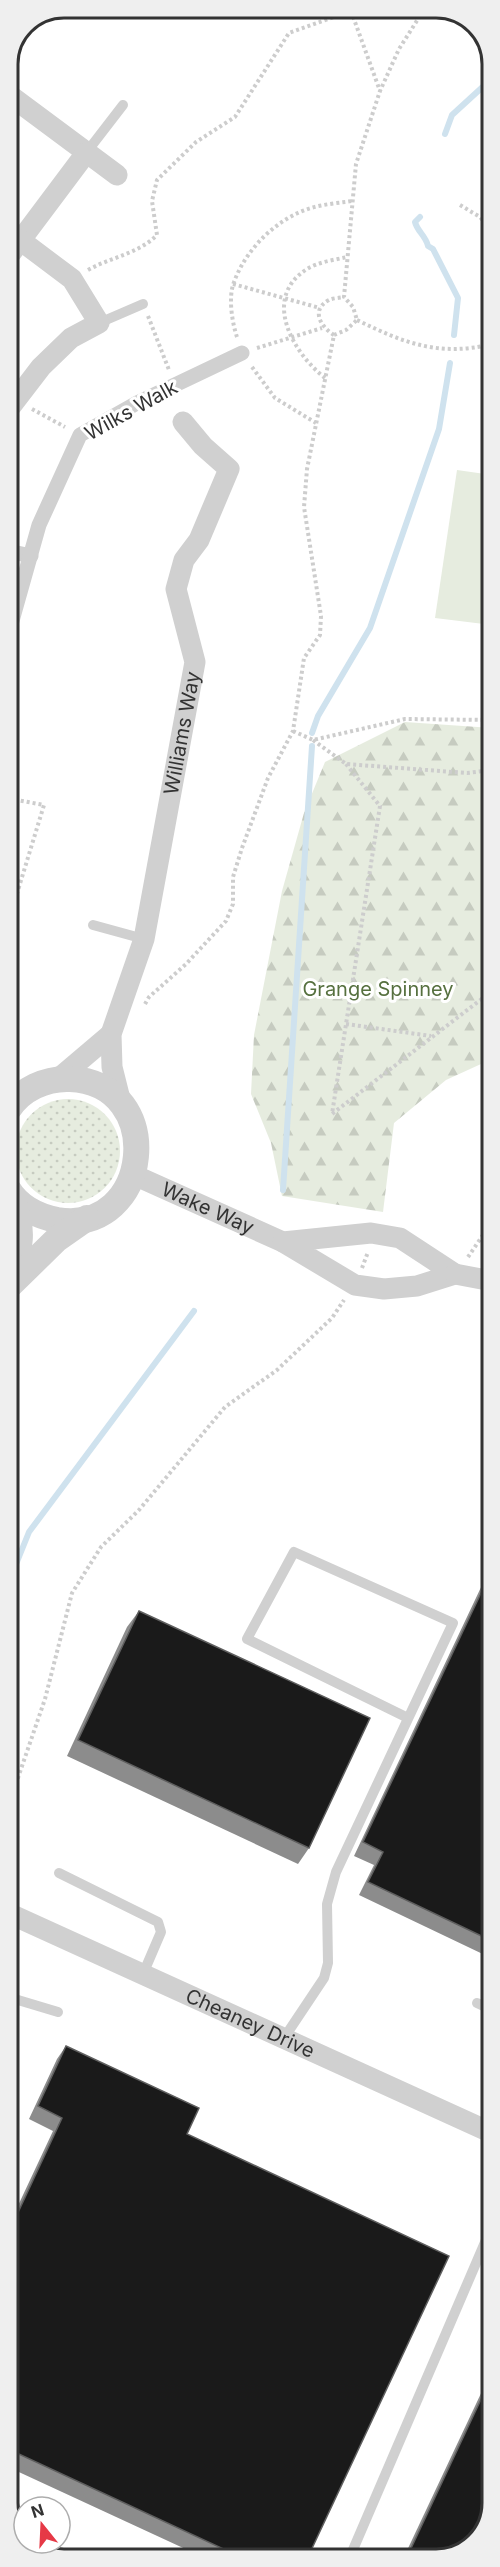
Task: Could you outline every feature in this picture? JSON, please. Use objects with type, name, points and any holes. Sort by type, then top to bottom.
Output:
[{"type":"street","points":[[18,102],[117,175]]},
{"type":"street","points":[[18,244],[86,153]]},
{"type":"street","points":[[18,251],[72,279],[99,323],[71,338],[41,367],[18,397]]},
{"type":"street","name":"Wilks Walk","points":[[18,600],[39,525],[80,435],[242,353]]},
{"type":"street","name":"Williams Way","points":[[121,1103],[112,1067],[111,1034],[144,939],[195,662],[176,589],[184,560],[199,540],[229,469],[202,446],[183,422]]},
{"type":"street","points":[[18,553],[31,556]]},
{"type":"street","points":[[58,1079],[111,1034]]},
{"type":"street","points":[[18,1097],[40,1083],[58,1079],[81,1080],[103,1088],[121,1103],[134,1125],[138,1150],[134,1174],[123,1194],[107,1209],[87,1218],[57,1239],[18,1277]]},
{"type":"street","name":"Wake Way","points":[[134,1174],[283,1242],[355,1285],[384,1289],[417,1286],[455,1274]]},
{"type":"street","points":[[18,1201],[27,1209],[44,1218],[66,1221],[87,1218]]},
{"type":"street","points":[[18,1214],[20,1247],[18,1253]]},
{"type":"street","name":"Wake Way","points":[[283,1242],[371,1233],[400,1238],[455,1274],[482,1279]]},
{"type":"street","name":"Cheaney Drive","points":[[18,1918],[482,2128]]},
{"type":"lane","points":[[86,153],[123,105]]},
{"type":"lane","points":[[99,323],[143,304]]},
{"type":"lane","points":[[93,925],[144,939]]},
{"type":"lane","points":[[284,2038],[324,1978],[328,1963],[327,1904],[336,1872],[453,1623],[294,1552],[247,1639],[408,1718]]},
{"type":"lane","points":[[59,1873],[158,1922],[161,1932],[143,1974]]},
{"type":"lane","points":[[18,2000],[58,2012]]},
{"type":"lane","points":[[477,2003],[482,2005]]},
{"type":"lane","points":[[353,2549],[482,2249]]},
{"type":"path","points":[[72,279],[100,263],[145,247],[157,235],[152,201],[157,180],[196,142],[235,117],[289,33],[329,18]]},
{"type":"path","points":[[354,18],[380,91]]},
{"type":"path","points":[[419,18],[399,49],[380,91],[356,164],[344,297],[353,307],[357,321],[387,335],[431,349],[471,350],[482,347]]},
{"type":"path","points":[[316,423],[275,398],[242,353],[232,323],[233,284],[246,258],[264,236],[283,221],[311,208],[352,201]]},
{"type":"path","points":[[460,205],[482,220]]},
{"type":"path","points":[[325,378],[315,370],[290,338],[284,316],[284,297],[292,282],[307,269],[347,257]]},
{"type":"path","points":[[233,284],[320,308]]},
{"type":"path","points":[[334,335],[322,328],[319,319],[320,308],[328,300],[344,297]]},
{"type":"path","points":[[143,304],[175,385]]},
{"type":"path","points":[[334,335],[346,330],[357,321]]},
{"type":"path","points":[[242,353],[322,328]]},
{"type":"path","points":[[144,1008],[149,998],[186,964],[226,921],[233,904],[233,877],[242,848],[268,778],[292,731],[304,658],[320,635],[321,616],[304,507],[307,469],[334,335]]},
{"type":"path","points":[[18,408],[80,435]]},
{"type":"path","points":[[313,740],[405,719],[482,720]]},
{"type":"path","points":[[292,731],[313,740],[346,764],[380,806],[332,1114],[482,998]]},
{"type":"path","points":[[346,764],[467,773],[482,771]]},
{"type":"path","points":[[18,800],[44,804],[18,890]]},
{"type":"path","points":[[346,1024],[432,1036]]},
{"type":"path","points":[[18,1778],[45,1699],[72,1593],[101,1547],[139,1510],[225,1407],[277,1370],[332,1318],[355,1285],[367,1257],[371,1233]]},
{"type":"path","points":[[455,1274],[482,1236]]},
{"type":"green space","points":[[457,470],[482,474],[482,624],[435,618]]},
{"type":"green space","name":"Grange Spinney","points":[[405,722],[482,727],[482,1064],[446,1080],[394,1123],[383,1212],[282,1196],[271,1143],[251,1094],[254,1035],[282,891],[304,813],[325,762]]},
{"type":"green space","points":[[58,1100],[78,1100],[97,1108],[111,1122],[119,1141],[119,1161],[111,1180],[97,1194],[78,1202],[58,1202],[39,1194],[25,1180],[18,1164],[18,1138],[25,1122],[39,1108]]},
{"type":"building","points":[[482,1591],[482,1936],[368,1882],[383,1852],[363,1842]]},
{"type":"building","points":[[139,1611],[370,1718],[309,1848],[78,1740]]},
{"type":"building","points":[[66,2046],[199,2108],[187,2134],[449,2256],[312,2549],[223,2549],[18,2454],[18,2213],[62,2118],[38,2106]]},
{"type":"building","points":[[482,2397],[482,2503],[478,2520],[464,2539],[451,2547],[411,2549]]},
{"type":"waterway","points":[[445,134],[452,115],[482,88]]},
{"type":"waterway","points":[[420,217],[415,222],[416,225],[428,246],[433,249],[458,298],[454,335]]},
{"type":"waterway","points":[[312,733],[318,716],[370,628],[439,429],[450,363]]},
{"type":"waterway","points":[[283,1190],[312,746]]},
{"type":"waterway","points":[[18,1559],[29,1532],[194,1311]]}]
